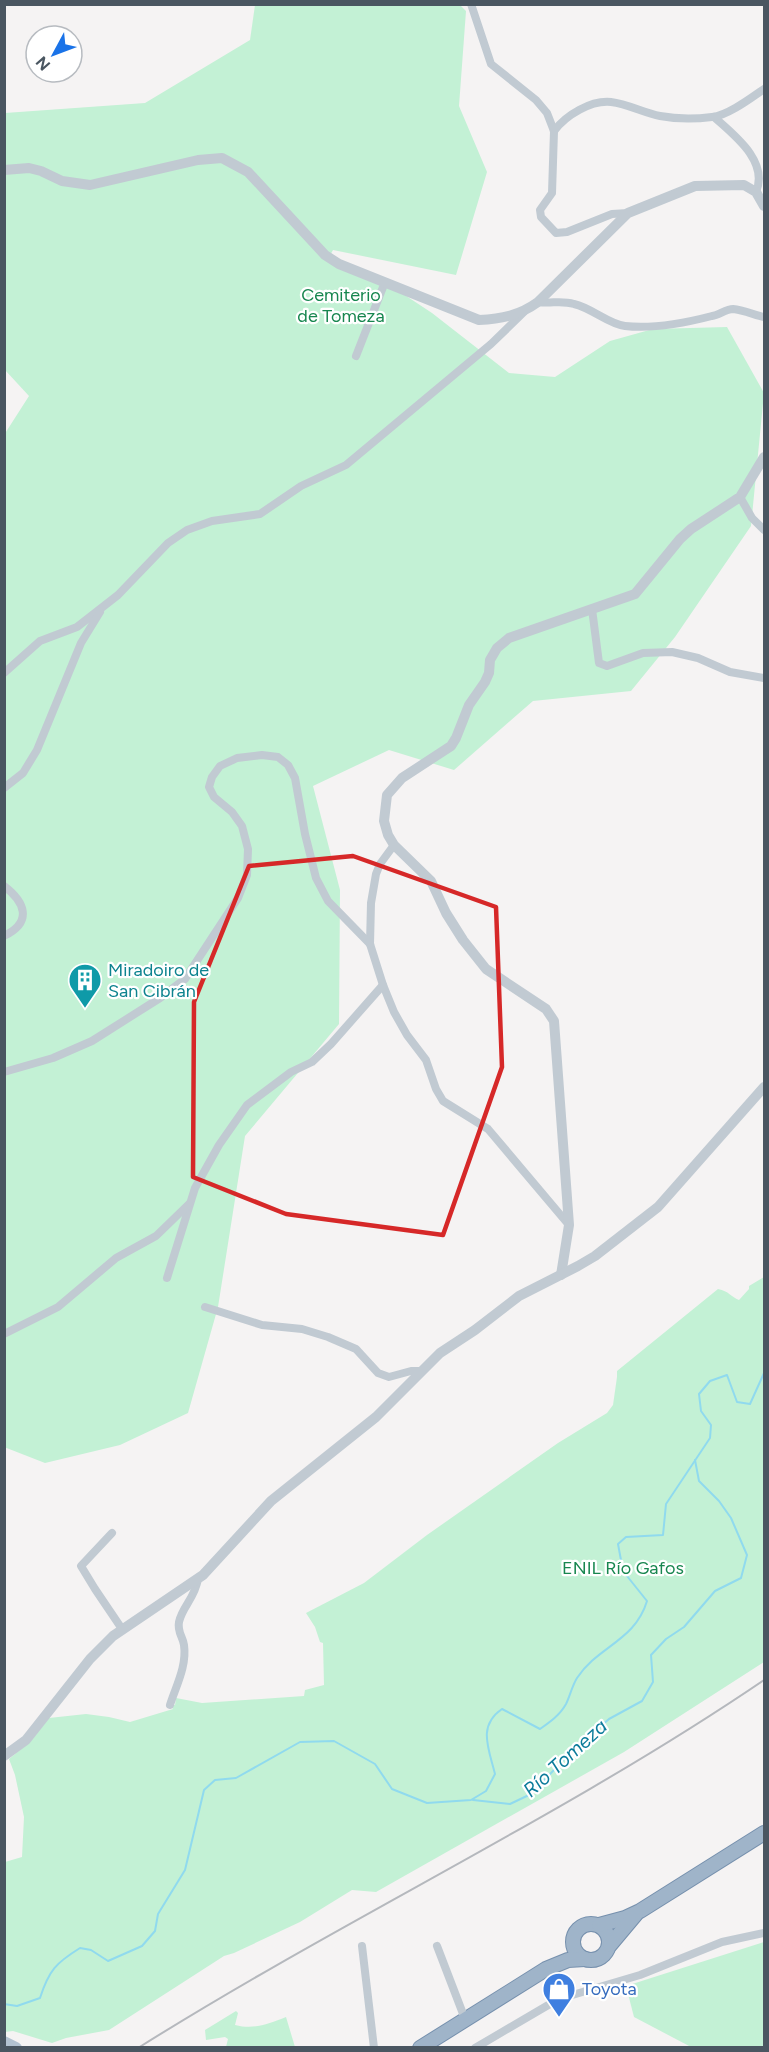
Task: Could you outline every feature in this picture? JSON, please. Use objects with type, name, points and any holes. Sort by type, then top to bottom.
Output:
[{"type":"highway","points":[[546,1969],[567,1948],[581,1927],[625,1918],[640,1911],[765,1833]]},
{"type":"highway","points":[[573,1939],[576,1952],[585,1959],[591,1961],[602,1957],[640,1911]]},
{"type":"highway","points":[[599,1925],[607,1932],[610,1945]]},
{"type":"highway","points":[[426,2046],[546,1969],[567,1960],[585,1959]]},
{"type":"main road","points":[[4,2043],[9,2048]]},
{"type":"main road","points":[[4,2043],[16,2048]]},
{"type":"street","points":[[471,4],[491,64],[536,100],[547,112],[553,126],[552,193],[540,210],[541,217],[556,233],[567,232],[612,214],[628,213],[695,186],[744,185],[753,190],[765,206]]},
{"type":"street","points":[[553,126],[577,111],[610,102],[660,116],[714,117],[744,103],[765,89]]},
{"type":"street","points":[[714,117],[745,145],[754,159],[759,170],[759,181],[753,190]]},
{"type":"street","points":[[4,170],[28,168],[41,171],[62,181],[90,185],[198,160],[222,158],[248,172],[316,247],[339,264],[479,320],[501,319],[527,310]]},
{"type":"street","points":[[4,673],[40,641],[77,627],[104,606],[118,595],[168,543],[187,530],[212,521],[260,514],[301,486],[346,465],[538,302],[628,213]]},
{"type":"street","points":[[356,356],[384,282]]},
{"type":"street","points":[[538,302],[548,304],[557,301],[574,304],[593,310],[611,322],[624,326],[662,325],[713,316],[732,309],[765,317]]},
{"type":"street","points":[[561,1275],[569,1225],[554,1021],[546,1009],[486,969],[463,940],[431,881],[394,845],[388,835],[384,821],[387,795],[402,778],[451,746],[469,705],[485,682],[489,673],[490,660],[496,648],[509,638],[635,594],[680,539],[691,529],[740,497],[765,458]]},
{"type":"street","points":[[740,497],[752,518],[765,530]]},
{"type":"street","points":[[4,788],[23,773],[37,750],[81,643],[104,606]]},
{"type":"street","points":[[592,609],[599,663],[607,666],[643,654],[672,652],[698,658],[730,672],[765,678]]},
{"type":"street","points":[[4,1072],[53,1058],[92,1041],[160,998],[185,979],[238,898],[247,876],[248,849],[242,826],[232,812],[214,797],[209,787],[212,777],[220,766],[237,758],[262,755],[278,757],[288,765],[295,777],[305,834],[316,878],[328,901],[370,944]]},
{"type":"street","points":[[394,845],[380,864],[376,874],[371,903],[370,944],[383,985],[407,1035],[426,1060],[436,1089],[443,1101],[488,1130],[569,1225]]},
{"type":"street","points":[[4,886],[20,901],[24,912],[20,924],[4,936]]},
{"type":"street","points":[[167,1278],[195,1188],[219,1145],[247,1105],[291,1072],[312,1062],[383,985]]},
{"type":"street","points":[[4,1755],[26,1740],[90,1659],[112,1636],[198,1579],[271,1501],[376,1417],[440,1353],[475,1330],[519,1296],[595,1256],[658,1207],[765,1087]]},
{"type":"street","points":[[4,1334],[58,1307],[116,1258],[156,1236],[191,1202]]},
{"type":"street","points":[[205,1307],[262,1325],[302,1329],[328,1337],[356,1349],[378,1373],[389,1377],[411,1371],[422,1371]]},
{"type":"street","points":[[112,1533],[81,1566],[122,1629]]},
{"type":"street","points":[[170,1705],[184,1664],[184,1643],[179,1632],[179,1621],[196,1591],[198,1579]]},
{"type":"street","points":[[476,2048],[550,2004],[569,1996],[640,1975],[722,1941],[765,1933]]},
{"type":"street","points":[[362,1946],[374,2048]]},
{"type":"street","points":[[437,1946],[465,2019]]},
{"type":"highlighted area","points":[[353,856],[496,907],[502,1067],[443,1235],[286,1214],[193,1177],[194,1002],[249,866]]},
{"type":"green space","name":"Cemiterio de Tomeza","points":[[459,4],[466,11],[459,106],[487,172],[456,275],[333,250],[327,261],[385,282],[432,313],[509,373],[555,377],[610,341],[653,329],[727,327],[764,393],[751,526],[675,637],[631,691],[533,701],[454,770],[389,750],[313,786],[340,890],[339,1024],[245,1136],[218,1307],[188,1413],[120,1445],[45,1463],[4,1447],[4,435],[29,396],[5,370],[5,113],[145,103],[250,40],[255,5]]},
{"type":"green space","name":"ENIL Río Gafos","points":[[764,1277],[764,1662],[624,1752],[376,1892],[352,1890],[300,1922],[224,1956],[109,2030],[52,2043],[13,2031],[5,2032],[5,1862],[22,1857],[24,1817],[15,1775],[9,1759],[31,1741],[49,1718],[86,1714],[130,1722],[173,1709],[170,1705],[175,1705],[176,1698],[202,1703],[304,1696],[305,1690],[324,1685],[323,1643],[320,1642],[315,1627],[306,1613],[364,1583],[427,1535],[558,1443],[607,1413],[613,1405],[617,1371],[718,1289],[739,1300],[749,1286]]},
{"type":"green space","points":[[764,1942],[764,2047],[691,2047],[634,2017],[626,1986]]},
{"type":"green space","points":[[236,2011],[238,2013],[235,2025],[248,2027],[261,2026],[286,2017],[295,2047],[226,2047],[228,2039],[225,2037],[206,2040],[205,2030]]},
{"type":"waterway","name":"Río Tomeza","points":[[4,2004],[17,2006],[40,1998],[54,1968],[80,1948],[91,1950],[108,1961],[142,1946],[155,1931],[158,1914],[185,1870],[204,1790],[215,1780],[236,1778],[300,1742],[334,1741],[375,1764],[392,1789],[427,1803],[471,1800],[486,1791],[495,1774],[487,1738],[487,1730],[494,1716],[502,1709],[540,1729],[564,1708],[575,1681],[586,1667],[625,1635],[641,1614],[647,1601],[623,1571],[618,1544],[626,1537],[663,1535],[666,1504],[710,1438],[711,1425],[701,1411],[699,1394],[710,1381],[727,1375],[737,1402],[750,1404],[764,1373]]},
{"type":"waterway","name":"Río Tomeza","points":[[473,1800],[510,1804],[531,1794],[573,1750],[609,1719],[642,1701],[653,1682],[651,1655],[666,1639],[684,1627],[715,1591],[741,1578],[747,1555],[731,1518],[719,1501],[699,1481],[695,1460]]},
{"type":"railway","points":[[138,2048],[294,1955],[611,1777],[764,1680]]},
{"type":"place","name":"Miradoiro de San Cibrán","points":[[85,1009]]},
{"type":"place","name":"Toyota","points":[[559,2018]]}]
